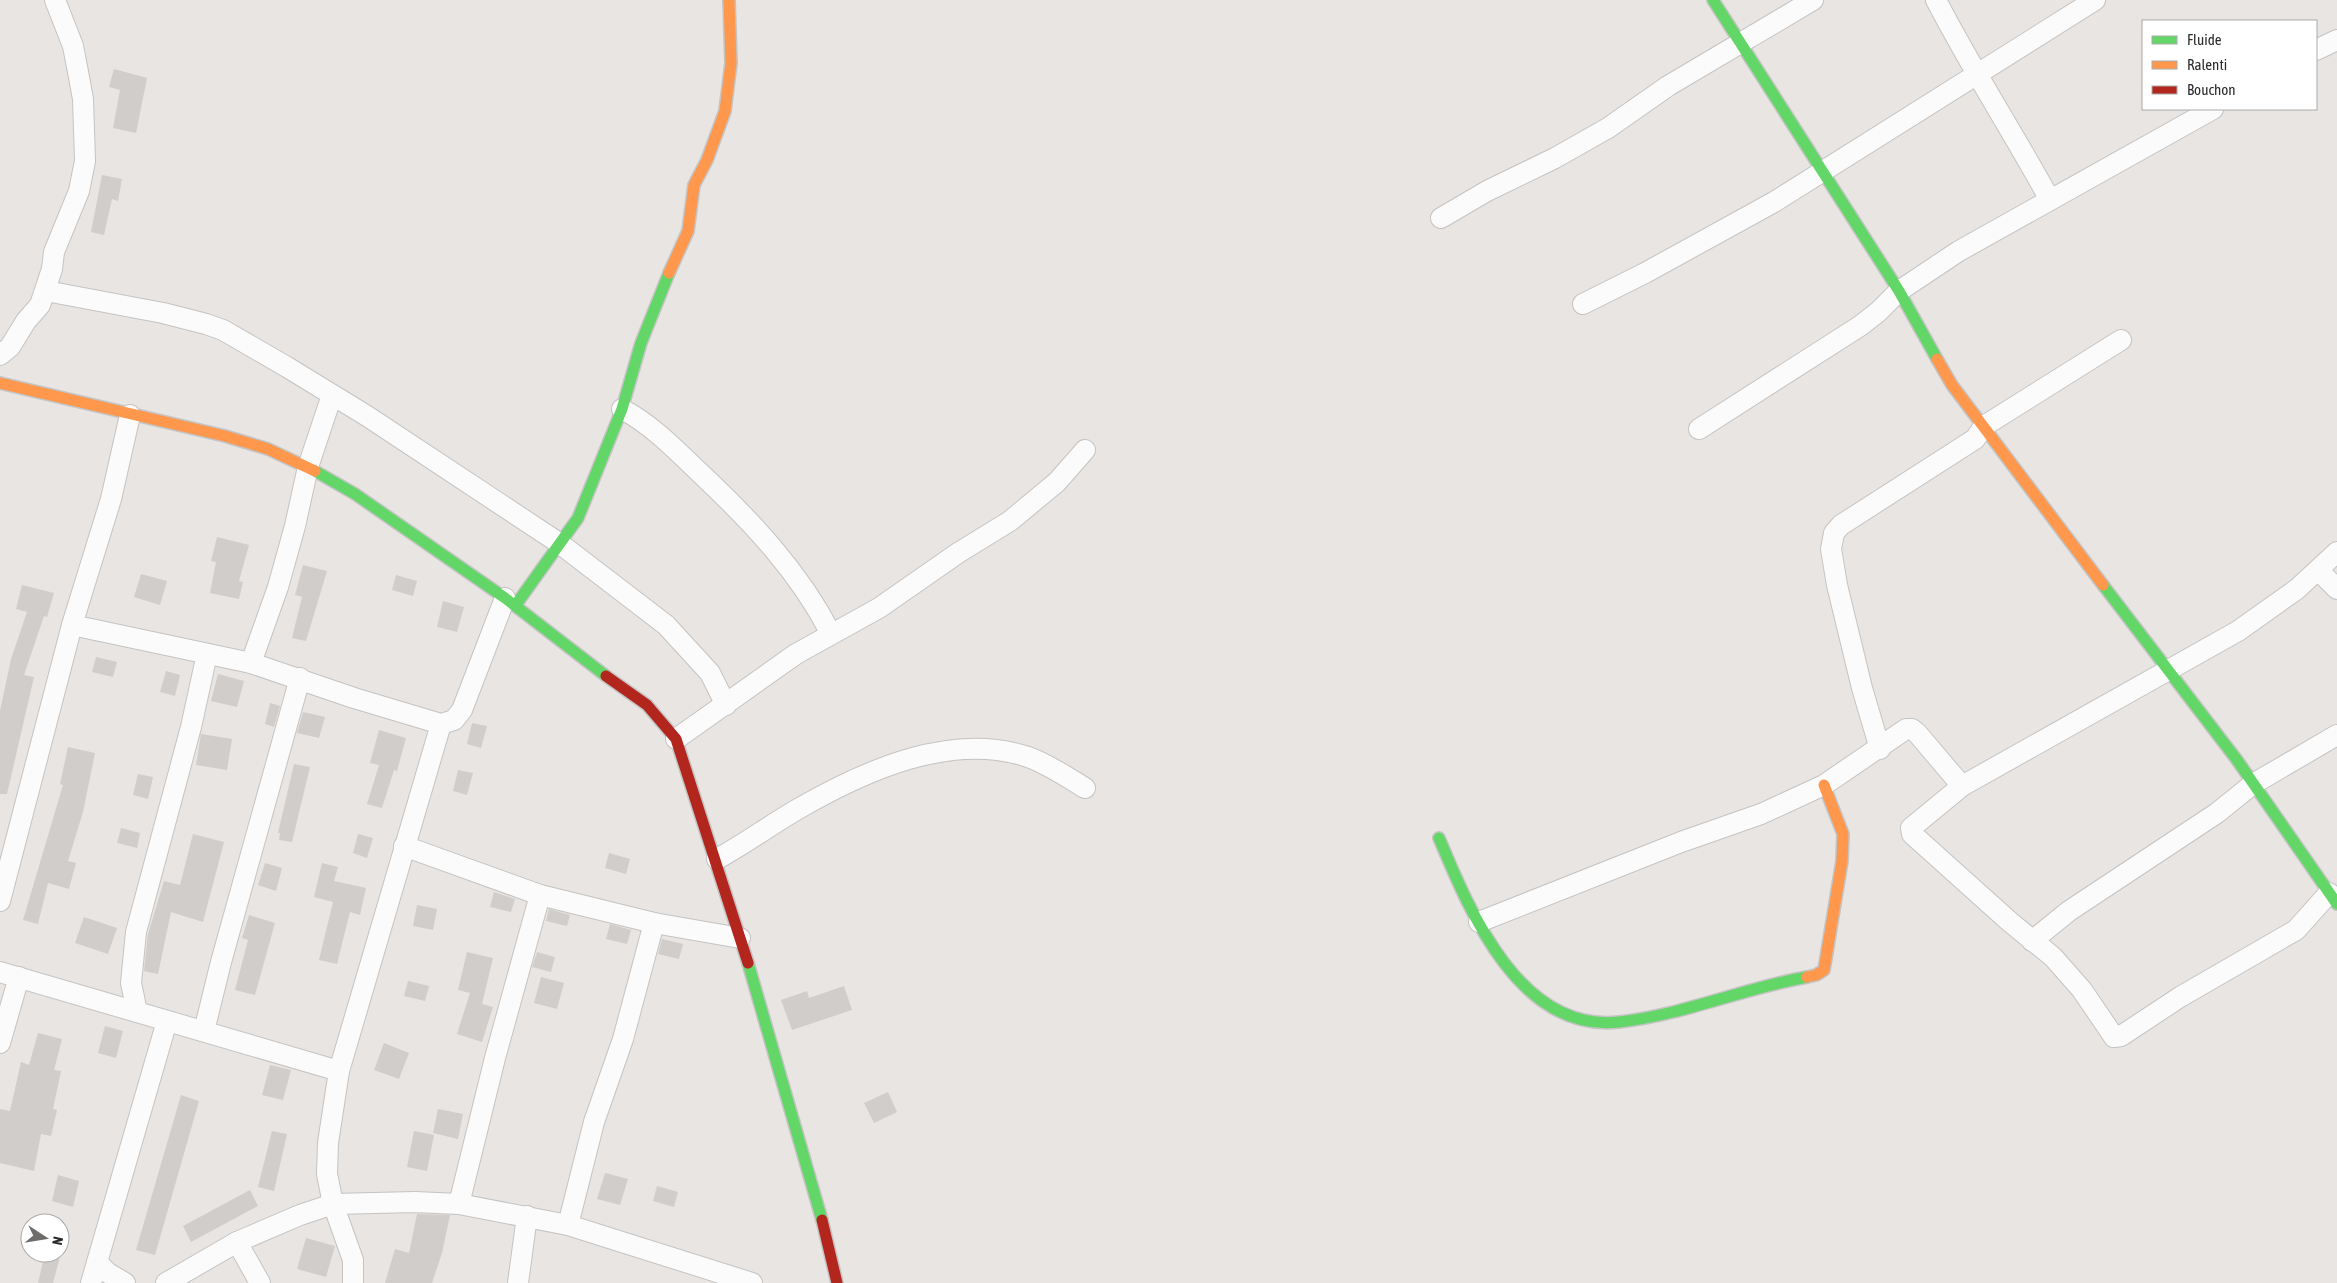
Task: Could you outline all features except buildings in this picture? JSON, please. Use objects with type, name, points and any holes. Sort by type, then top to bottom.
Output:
[{"type":"street","points":[[0,355],[10,347],[26,321],[40,305],[52,269],[54,252],[79,191],[85,144],[83,99],[73,46],[55,0]]},
{"type":"street","points":[[72,625],[251,663],[300,678],[354,698],[441,724],[454,720],[462,710],[510,602],[559,543],[582,509],[622,409],[641,343],[658,296],[688,231],[694,184],[707,160],[725,112],[731,63],[729,0]]},
{"type":"street","points":[[1713,0],[1899,291],[1952,384],[2168,671],[2237,760],[2333,898],[2296,930],[2180,997],[2121,1036],[2114,1037],[2069,973],[1912,834],[1911,828],[1962,786],[2092,711],[2168,671],[2206,651],[2265,613],[2337,552]]},
{"type":"street","points":[[1441,218],[1487,191],[1592,138],[1668,86],[1742,44],[1813,0]]},
{"type":"street","points":[[1936,0],[1977,76],[2008,124],[2050,200]]},
{"type":"street","points":[[1583,304],[1645,273],[1774,202],[2095,0]]},
{"type":"street","points":[[2317,50],[2337,40]]},
{"type":"street","points":[[1699,429],[1860,326],[1878,312],[1899,291],[1959,251],[2211,110]]},
{"type":"street","points":[[46,291],[189,319],[224,330],[332,395],[559,543],[666,625],[710,673],[726,705]]},
{"type":"street","points":[[1880,748],[1862,688],[1837,585],[1831,549],[1834,533],[1841,525],[1975,439],[1984,426],[2121,340]]},
{"type":"street","points":[[0,383],[225,436],[268,449],[308,466],[354,494],[510,602],[576,655],[618,682],[647,705],[676,739],[716,858],[790,1103],[831,1253],[837,1283]]},
{"type":"street","points":[[251,663],[278,587],[296,526],[308,466],[332,395]]},
{"type":"street","points":[[622,409],[643,420],[747,518],[789,567],[817,606],[831,634]]},
{"type":"street","points":[[0,901],[72,625],[111,499],[130,415]]},
{"type":"street","points":[[676,739],[796,654],[879,608],[958,553],[1010,521],[1057,482],[1086,450]]},
{"type":"street","points":[[2318,570],[2337,589]]},
{"type":"street","points":[[137,1012],[132,983],[136,932],[191,727],[207,654]]},
{"type":"street","points":[[204,1031],[228,935],[300,678]]},
{"type":"street","points":[[354,1283],[353,1260],[333,1204],[327,1174],[328,1143],[340,1071],[441,724]]},
{"type":"street","points":[[1479,922],[1681,842],[1761,814],[1824,784],[1906,729],[1912,729],[1962,786]]},
{"type":"street","points":[[2032,941],[2069,911],[2217,813],[2253,784],[2337,735]]},
{"type":"street","points":[[716,858],[746,843],[797,810],[838,787],[890,766],[938,751],[994,749],[1029,757],[1085,788]]},
{"type":"street","points":[[1439,838],[1456,878],[1479,922],[1496,950],[1517,978],[1539,1001],[1563,1014],[1588,1022],[1612,1023],[1651,1017],[1746,989],[1816,975],[1824,970],[1842,861],[1843,834],[1824,784]]},
{"type":"street","points":[[404,846],[540,894],[654,923],[740,938]]},
{"type":"street","points":[[459,1204],[540,894]]},
{"type":"street","points":[[568,1226],[594,1122],[623,1039],[654,923]]},
{"type":"street","points":[[0,1043],[9,975],[340,1071]]},
{"type":"street","points":[[91,1283],[167,1020]]},
{"type":"street","points":[[166,1283],[237,1242],[300,1215],[333,1204],[415,1202],[459,1204],[527,1216],[568,1226],[752,1283]]},
{"type":"street","points":[[518,1283],[527,1216]]},
{"type":"street","points":[[237,1242],[260,1283]]},
{"type":"street","points":[[97,1262],[108,1273],[125,1283]]},
{"type":"traffic: fast","points":[[1713,0],[1899,291],[1937,359]]},
{"type":"traffic: fast","points":[[515,606],[578,518],[622,409],[641,343],[669,273]]},
{"type":"traffic: fast","points":[[315,471],[355,494],[505,598],[606,676]]},
{"type":"traffic: fast","points":[[2103,585],[2237,760],[2337,904]]},
{"type":"traffic: fast","points":[[1439,838],[1466,900],[1483,932],[1504,962],[1527,988],[1553,1008],[1584,1020],[1619,1022],[1643,1019],[1807,977]]},
{"type":"traffic: fast","points":[[748,963],[822,1220]]},
{"type":"traffic: slow","points":[[669,273],[688,231],[694,185],[707,160],[725,111],[731,63],[729,0]]},
{"type":"traffic: slow","points":[[1937,359],[1952,385],[2103,585]]},
{"type":"traffic: slow","points":[[0,383],[225,436],[268,449],[315,471]]},
{"type":"traffic: slow","points":[[1807,977],[1816,975],[1824,970],[1842,861],[1843,834],[1824,785]]},
{"type":"traffic: jam","points":[[606,676],[647,705],[676,739],[748,963]]},
{"type":"traffic: jam","points":[[822,1220],[837,1283]]}]
